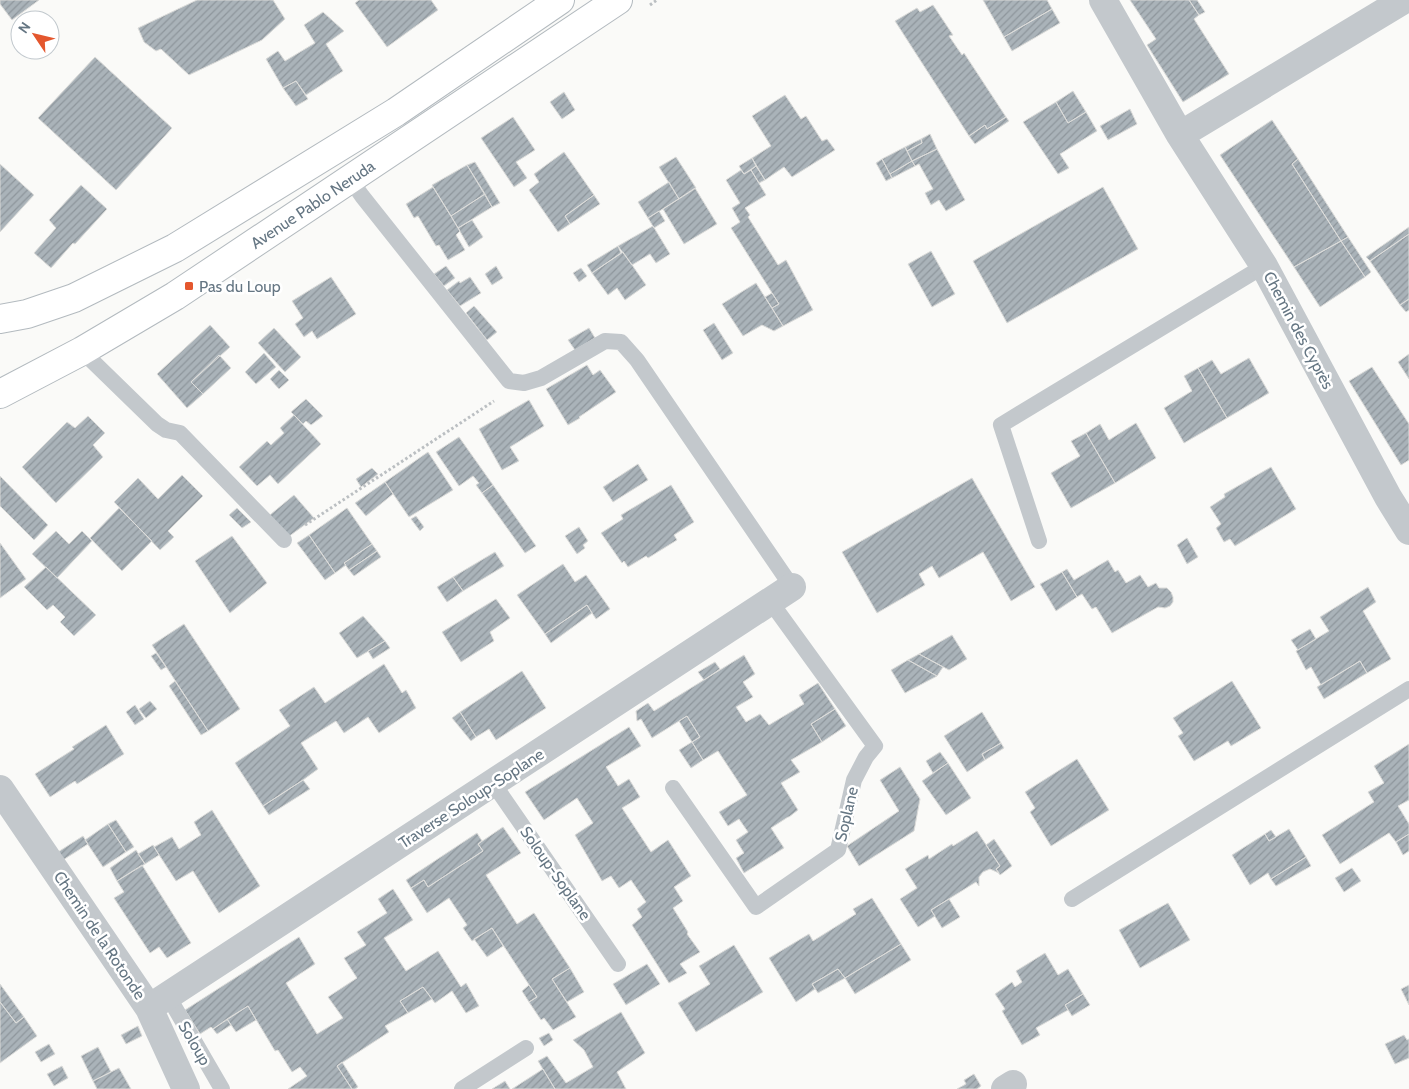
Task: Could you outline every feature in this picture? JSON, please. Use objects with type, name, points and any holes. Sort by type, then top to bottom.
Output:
[{"type":"main road","name":"Avenue Pablo Neruda","points":[[0,319],[27,314],[74,298],[175,248],[396,112],[560,0]]},
{"type":"main road","name":"Avenue Pablo Neruda","points":[[0,394],[82,352],[175,296],[618,0]]},
{"type":"street","name":"Chemin des Cyprès","points":[[1103,0],[1180,135],[1264,266],[1388,497],[1409,531]]},
{"type":"street","points":[[1180,135],[1404,0]]},
{"type":"street","name":"Traverse Soloup-Soplane","points":[[159,1002],[781,594]]},
{"type":"street","name":"Chemin de la Rotonde","points":[[0,789],[159,1002],[186,1089]]},
{"type":"lane","points":[[350,179],[509,381],[524,384],[541,378],[605,341],[621,342],[637,360],[781,594]]},
{"type":"lane","points":[[1039,541],[1001,425],[1264,266]]},
{"type":"lane","points":[[82,352],[157,424],[166,430],[180,432],[284,540]]},
{"type":"lane","name":"Soplane","points":[[673,788],[756,907],[838,850],[854,780],[875,746],[781,594]]},
{"type":"lane","points":[[1072,899],[1409,689]]},
{"type":"lane","name":"Soloup-Soplane","points":[[493,783],[618,964]]},
{"type":"lane","name":"Soloup","points":[[159,1002],[222,1089]]},
{"type":"lane","points":[[462,1089],[526,1048]]},
{"type":"path","points":[[284,540],[314,518],[505,394],[524,384]]},
{"type":"building","points":[[0,0],[39,0],[26,10],[10,10],[10,17],[0,4]]},
{"type":"building","points":[[197,0],[273,0],[285,19],[262,40],[189,75],[161,49],[156,51],[144,42],[138,28]]},
{"type":"building","points":[[359,0],[431,0],[438,10],[387,47],[355,3]]},
{"type":"building","points":[[983,0],[1047,0],[1052,9],[1004,37]]},
{"type":"building","points":[[1130,0],[1189,0],[1199,15],[1194,19],[1229,74],[1183,102],[1147,45],[1156,39]]},
{"type":"building","points":[[1189,0],[1197,0],[1205,12],[1199,15]]},
{"type":"building","points":[[933,5],[953,35],[949,36],[962,55],[964,53],[1006,117],[987,129],[985,125],[969,136],[895,21],[917,8],[920,12]]},
{"type":"building","points":[[1052,9],[1060,23],[1012,51],[1004,37]]},
{"type":"building","points":[[323,12],[344,31],[326,44],[343,71],[306,95],[296,81],[283,88],[266,59],[278,51],[285,61],[315,43],[304,25]]},
{"type":"building","points":[[95,57],[172,128],[116,190],[38,118]]},
{"type":"building","points":[[296,81],[308,99],[296,106],[283,88]]},
{"type":"building","points":[[1073,91],[1086,112],[1068,123],[1056,102]]},
{"type":"building","points":[[564,92],[575,110],[562,119],[550,102]]},
{"type":"building","points":[[785,95],[801,119],[806,116],[822,141],[827,139],[835,150],[792,177],[784,167],[765,180],[752,158],[771,146],[752,116]]},
{"type":"building","points":[[1056,102],[1068,123],[1086,112],[1097,131],[1060,154],[1069,168],[1058,174],[1023,122]]},
{"type":"building","points":[[1130,109],[1137,124],[1108,140],[1100,126]]},
{"type":"building","points":[[513,117],[535,150],[516,162],[527,178],[514,187],[481,138]]},
{"type":"building","points":[[1006,117],[1009,121],[975,144],[969,136],[985,125],[987,129]]},
{"type":"building","points":[[1272,120],[1298,159],[1292,164],[1341,241],[1294,267],[1220,155]]},
{"type":"building","points":[[930,134],[937,149],[912,161],[907,151],[922,143],[921,139]]},
{"type":"building","points":[[921,139],[922,143],[907,151],[905,147]]},
{"type":"building","points":[[905,147],[912,161],[890,174],[882,159]]},
{"type":"building","points":[[937,149],[965,200],[946,211],[939,200],[931,205],[925,193],[933,189],[919,164],[915,166],[912,161]]},
{"type":"building","points":[[564,152],[594,195],[565,216],[570,224],[558,232],[529,190],[539,182],[534,174]]},
{"type":"building","points":[[676,157],[696,188],[679,199],[659,167]]},
{"type":"building","points":[[752,158],[756,166],[744,174],[739,166]]},
{"type":"building","points":[[882,159],[892,178],[886,181],[876,163]]},
{"type":"building","points":[[1298,159],[1348,237],[1341,241],[1292,164]]},
{"type":"building","points":[[912,161],[915,166],[892,178],[890,174]]},
{"type":"building","points":[[475,162],[500,203],[492,207],[467,165]]},
{"type":"building","points":[[0,164],[34,195],[0,232]]},
{"type":"building","points":[[467,165],[485,194],[451,216],[432,185]]},
{"type":"building","points":[[756,166],[765,180],[759,183],[751,170]]},
{"type":"building","points":[[741,170],[744,174],[751,170],[766,195],[745,208],[750,215],[748,217],[778,265],[786,260],[813,310],[783,326],[772,308],[779,304],[731,228],[740,222],[732,208],[740,203],[726,180]]},
{"type":"building","points":[[669,182],[679,199],[648,218],[638,202]]},
{"type":"building","points":[[81,185],[107,209],[51,268],[34,253],[56,228],[49,220]]},
{"type":"building","points":[[433,187],[460,231],[456,235],[465,250],[448,260],[439,245],[436,246],[418,216],[414,218],[406,204]]},
{"type":"building","points":[[1103,187],[1138,249],[1007,323],[973,261]]},
{"type":"building","points":[[695,188],[717,224],[684,244],[663,209]]},
{"type":"building","points":[[485,194],[492,207],[458,228],[451,216]]},
{"type":"building","points":[[594,195],[600,204],[570,224],[565,216]]},
{"type":"building","points":[[659,211],[665,221],[654,228],[648,218]]},
{"type":"building","points":[[472,220],[483,237],[469,247],[458,228]]},
{"type":"building","points":[[653,226],[670,254],[656,263],[650,254],[632,265],[618,246]]},
{"type":"building","points":[[1409,227],[1409,234],[1370,261],[1366,257]]},
{"type":"building","points":[[1409,234],[1409,299],[1400,305],[1370,261]]},
{"type":"building","points":[[1348,237],[1371,272],[1365,277],[1341,241]]},
{"type":"building","points":[[1341,241],[1365,277],[1320,307],[1294,267]]},
{"type":"building","points":[[618,246],[621,253],[592,273],[587,265]]},
{"type":"building","points":[[931,251],[955,294],[932,307],[908,264]]},
{"type":"building","points":[[623,252],[646,285],[625,300],[617,288],[608,295],[592,273]]},
{"type":"building","points":[[446,266],[455,278],[444,286],[434,274]]},
{"type":"building","points":[[496,266],[503,278],[492,285],[485,274]]},
{"type":"building","points":[[581,268],[587,276],[579,282],[573,273]]},
{"type":"building","points":[[331,277],[356,314],[317,339],[312,331],[304,337],[295,324],[303,318],[292,301]]},
{"type":"building","points":[[470,277],[481,293],[460,306],[447,290],[459,281],[460,283]]},
{"type":"building","points":[[756,283],[783,326],[774,331],[762,325],[743,336],[722,304]]},
{"type":"building","points":[[772,293],[779,304],[772,308],[765,297]]},
{"type":"building","points":[[1409,299],[1409,310],[1406,312],[1400,305]]},
{"type":"building","points":[[474,306],[497,332],[487,340],[466,313]]},
{"type":"building","points":[[714,323],[733,353],[722,360],[703,330]]},
{"type":"building","points":[[210,325],[230,347],[191,382],[203,394],[187,408],[157,374]]},
{"type":"building","points":[[274,328],[301,357],[285,372],[258,343]]},
{"type":"building","points":[[589,328],[595,338],[575,350],[568,340]]},
{"type":"building","points":[[264,353],[276,367],[256,384],[245,372]]},
{"type":"building","points":[[1409,354],[1409,379],[1398,362]]},
{"type":"building","points":[[219,355],[231,368],[203,394],[191,382]]},
{"type":"building","points":[[1249,358],[1269,393],[1227,418],[1198,368],[1212,360],[1221,374]]},
{"type":"building","points":[[587,365],[593,375],[600,370],[616,392],[568,425],[546,389]]},
{"type":"building","points":[[1372,367],[1409,424],[1409,460],[1401,465],[1349,381]]},
{"type":"building","points":[[1198,368],[1227,418],[1184,443],[1164,408],[1192,391],[1184,376]]},
{"type":"building","points":[[279,370],[289,380],[279,389],[270,379]]},
{"type":"building","points":[[306,399],[323,416],[311,425],[306,421],[303,424],[291,412]]},
{"type":"building","points":[[529,400],[544,426],[510,447],[519,461],[502,470],[479,429]]},
{"type":"building","points":[[294,415],[321,444],[278,484],[270,475],[257,486],[239,467],[267,441],[271,445],[284,433],[280,428]]},
{"type":"building","points":[[88,416],[105,433],[93,445],[103,457],[56,503],[22,467],[67,422],[75,428]]},
{"type":"building","points":[[1136,423],[1156,458],[1115,483],[1086,433],[1100,424],[1109,440]]},
{"type":"building","points":[[1086,433],[1115,483],[1071,508],[1051,473],[1080,456],[1071,441]]},
{"type":"building","points":[[459,437],[493,485],[482,493],[476,485],[479,483],[473,476],[459,486],[436,452]]},
{"type":"building","points":[[428,452],[453,490],[409,517],[385,482]]},
{"type":"building","points":[[638,464],[648,480],[613,502],[603,487]]},
{"type":"building","points":[[1271,467],[1296,509],[1235,546],[1230,539],[1224,542],[1216,528],[1221,524],[1210,507],[1225,497],[1224,494]]},
{"type":"building","points":[[372,468],[378,474],[361,487],[356,479]]},
{"type":"building","points":[[182,475],[203,496],[168,531],[174,537],[160,550],[114,502],[138,478],[158,499]]},
{"type":"building","points":[[0,476],[48,525],[34,540],[0,506]]},
{"type":"building","points":[[972,478],[1035,587],[1011,601],[983,552],[939,578],[932,566],[919,574],[925,585],[877,613],[842,552]]},
{"type":"building","points":[[385,482],[393,494],[366,516],[355,503]]},
{"type":"building","points":[[493,485],[536,546],[525,553],[482,493]]},
{"type":"building","points":[[671,485],[694,522],[674,535],[677,540],[648,558],[646,556],[628,567],[624,561],[622,563],[601,533],[623,519],[621,515]]},
{"type":"building","points":[[294,495],[314,518],[284,540],[265,519]]},
{"type":"building","points":[[119,508],[152,541],[122,571],[90,538]]},
{"type":"building","points":[[237,508],[251,522],[242,528],[229,515]]},
{"type":"building","points":[[347,508],[372,544],[344,563],[346,565],[335,573],[309,535]]},
{"type":"building","points":[[416,516],[424,527],[420,531],[411,519]]},
{"type":"building","points":[[579,527],[588,541],[583,545],[585,548],[577,554],[565,536]]},
{"type":"building","points":[[56,531],[69,544],[82,531],[92,541],[57,578],[32,554]]},
{"type":"building","points":[[309,535],[335,573],[325,580],[297,543]]},
{"type":"building","points":[[232,536],[267,583],[230,613],[195,561]]},
{"type":"building","points":[[1187,538],[1198,557],[1187,564],[1177,545]]},
{"type":"building","points":[[0,543],[26,579],[0,598]]},
{"type":"building","points":[[372,544],[377,551],[349,570],[344,563]]},
{"type":"building","points":[[377,551],[381,557],[354,576],[349,570]]},
{"type":"building","points":[[495,552],[504,566],[463,591],[453,577]]},
{"type":"building","points":[[1108,560],[1115,572],[1118,570],[1126,583],[1140,575],[1148,587],[1156,583],[1159,588],[1167,588],[1171,592],[1173,602],[1165,608],[1158,607],[1112,633],[1096,607],[1092,609],[1082,594],[1077,597],[1062,572],[1067,569],[1074,580]]},
{"type":"building","points":[[563,564],[575,582],[586,575],[610,609],[596,619],[587,605],[545,634],[517,595]]},
{"type":"building","points":[[46,567],[96,615],[74,636],[60,622],[65,617],[53,605],[47,610],[24,587]]},
{"type":"building","points":[[1062,572],[1077,597],[1056,611],[1040,584]]},
{"type":"building","points":[[453,577],[463,591],[447,602],[437,587]]},
{"type":"building","points":[[1368,587],[1376,602],[1363,611],[1391,659],[1367,673],[1360,661],[1321,685],[1311,667],[1306,670],[1296,651],[1329,631],[1320,617]]},
{"type":"building","points":[[496,599],[510,618],[490,632],[494,641],[461,662],[442,632]]},
{"type":"building","points":[[587,605],[592,613],[551,643],[545,634]]},
{"type":"building","points":[[363,616],[385,641],[357,658],[339,633]]},
{"type":"building","points":[[184,624],[240,709],[208,731],[152,645]]},
{"type":"building","points":[[1310,629],[1316,639],[1298,650],[1291,640]]},
{"type":"building","points":[[952,635],[967,659],[949,670],[919,654]]},
{"type":"building","points":[[385,641],[390,648],[373,659],[368,651]]},
{"type":"building","points":[[156,653],[166,667],[161,670],[151,656]]},
{"type":"building","points":[[919,654],[943,667],[937,676],[908,660]]},
{"type":"building","points":[[744,655],[755,674],[743,682],[753,697],[736,707],[746,722],[760,714],[769,725],[804,704],[799,695],[818,683],[835,709],[811,724],[822,742],[791,760],[800,772],[781,783],[798,810],[771,828],[784,848],[744,873],[736,858],[744,853],[736,840],[748,832],[739,819],[728,826],[719,812],[747,795],[718,751],[703,760],[692,742],[700,737],[687,716],[652,738],[641,719],[637,721],[636,711],[648,703],[654,711]]},
{"type":"building","points":[[908,660],[937,676],[905,693],[891,670]]},
{"type":"building","points":[[1360,661],[1367,673],[1324,699],[1317,687]]},
{"type":"building","points":[[715,662],[720,669],[704,680],[698,672]]},
{"type":"building","points":[[384,664],[402,693],[406,690],[416,708],[379,733],[368,717],[344,733],[336,721],[301,743],[318,769],[263,806],[235,763],[290,726],[279,710],[314,687],[325,703]]},
{"type":"building","points":[[522,671],[546,708],[496,740],[489,729],[476,737],[460,712]]},
{"type":"building","points":[[175,681],[208,731],[201,735],[169,686]]},
{"type":"building","points":[[1232,681],[1261,728],[1231,746],[1228,741],[1194,761],[1178,736],[1183,733],[1173,718]]},
{"type":"building","points":[[150,701],[157,709],[146,718],[139,709]]},
{"type":"building","points":[[135,705],[144,719],[135,725],[126,712]]},
{"type":"building","points":[[835,709],[846,726],[822,742],[811,724]]},
{"type":"building","points":[[460,712],[476,737],[471,741],[452,718]]},
{"type":"building","points":[[982,712],[1001,743],[982,754],[985,760],[967,772],[944,736]]},
{"type":"building","points":[[687,716],[700,737],[692,742],[679,721]]},
{"type":"building","points":[[106,725],[124,754],[77,784],[75,781],[50,797],[35,774],[74,749],[72,747]]},
{"type":"building","points":[[629,727],[641,746],[606,767],[618,786],[629,779],[640,797],[622,808],[651,852],[668,840],[691,876],[674,887],[683,901],[673,908],[688,932],[687,934],[700,952],[680,964],[687,973],[669,983],[632,925],[642,917],[637,909],[646,902],[631,880],[619,888],[611,876],[602,881],[575,835],[593,823],[577,798],[544,820],[525,792]]},
{"type":"building","points":[[692,742],[703,760],[691,768],[679,750]]},
{"type":"building","points":[[1001,743],[1004,748],[985,760],[982,754]]},
{"type":"building","points":[[1409,744],[1409,800],[1398,806],[1409,824],[1409,834],[1396,842],[1389,833],[1340,864],[1322,835],[1374,802],[1368,792],[1384,783],[1374,766]]},
{"type":"building","points":[[940,752],[948,763],[933,773],[926,761]]},
{"type":"building","points":[[1077,759],[1109,810],[1051,846],[1030,812],[1035,808],[1025,792]]},
{"type":"building","points":[[948,763],[971,798],[946,815],[922,781]]},
{"type":"building","points":[[900,767],[920,799],[914,831],[859,866],[847,846],[899,811],[880,780]]},
{"type":"building","points":[[303,780],[310,789],[269,815],[263,806]]},
{"type":"building","points":[[212,810],[260,886],[219,913],[193,871],[176,881],[154,847],[172,837],[179,849],[201,835],[194,822]]},
{"type":"building","points":[[116,820],[134,847],[126,852],[108,824]]},
{"type":"building","points":[[108,824],[126,852],[103,867],[85,840]]},
{"type":"building","points":[[503,827],[521,853],[486,875],[517,924],[534,913],[570,968],[552,979],[576,1017],[553,1030],[544,1018],[541,1020],[529,1002],[537,997],[492,928],[472,941],[463,928],[467,925],[449,898],[427,913],[411,888],[424,880],[428,887],[483,851],[478,844]]},
{"type":"building","points":[[1289,829],[1306,857],[1271,879],[1268,873],[1250,885],[1232,855],[1265,834],[1269,841]]},
{"type":"building","points":[[1271,830],[1276,837],[1269,841],[1265,834]]},
{"type":"building","points":[[977,831],[1000,866],[996,869],[999,873],[990,869],[983,872],[979,877],[979,886],[976,882],[931,910],[935,916],[918,927],[900,899],[917,888],[905,869],[928,855],[929,859]]},
{"type":"building","points":[[477,833],[482,841],[478,844],[483,851],[428,887],[424,880],[411,888],[406,880]]},
{"type":"building","points":[[1409,834],[1409,851],[1403,855],[1396,842]]},
{"type":"building","points":[[83,836],[88,844],[63,860],[58,852]]},
{"type":"building","points":[[994,839],[1012,866],[1000,875],[996,869],[1000,866],[986,845]]},
{"type":"building","points":[[153,845],[159,855],[145,864],[138,854]]},
{"type":"building","points":[[136,850],[145,864],[117,881],[110,868]]},
{"type":"building","points":[[1306,857],[1311,866],[1276,886],[1271,879]]},
{"type":"building","points":[[142,865],[191,943],[167,958],[159,947],[150,953],[114,898],[124,892],[117,881]]},
{"type":"building","points":[[1352,868],[1361,881],[1344,892],[1335,878]]},
{"type":"building","points":[[393,889],[413,920],[384,938],[406,971],[438,951],[461,987],[466,983],[479,1006],[466,1013],[452,991],[435,1003],[423,987],[400,1001],[408,1013],[385,1026],[389,1032],[337,1066],[352,1089],[288,1089],[307,1076],[300,1067],[292,1072],[278,1050],[275,1051],[248,1006],[213,1029],[211,1027],[200,1034],[185,1010],[299,937],[315,964],[286,983],[317,1034],[343,1018],[328,997],[357,978],[344,958],[366,945],[357,932],[387,913],[378,899]]},
{"type":"building","points":[[872,898],[901,944],[845,978],[838,969],[812,984],[815,989],[796,1002],[769,958],[809,934],[813,941],[856,914],[853,909]]},
{"type":"building","points":[[949,899],[960,917],[942,928],[931,910]]},
{"type":"building","points":[[1168,903],[1190,940],[1140,968],[1119,930]]},
{"type":"building","points":[[492,928],[503,946],[487,957],[474,939]]},
{"type":"building","points":[[901,944],[911,960],[855,994],[845,978]]},
{"type":"building","points":[[734,945],[763,992],[696,1032],[678,1003],[710,984],[699,966]]},
{"type":"building","points":[[1045,953],[1058,975],[1068,969],[1083,994],[1065,1005],[1068,1010],[1036,1028],[1040,1035],[1022,1045],[1002,1011],[1005,1009],[995,994],[1012,982],[1015,987],[1022,982],[1016,971]]},
{"type":"building","points":[[647,964],[660,984],[626,1005],[613,984]]},
{"type":"building","points":[[570,968],[584,992],[567,1002],[552,979]]},
{"type":"building","points":[[838,969],[845,978],[818,993],[812,984]]},
{"type":"building","points":[[0,984],[24,1017],[16,1023],[0,1002]]},
{"type":"building","points":[[529,985],[537,997],[529,1002],[522,991]]},
{"type":"building","points":[[1409,985],[1409,1005],[1401,989]]},
{"type":"building","points":[[423,987],[432,999],[408,1013],[400,1001]]},
{"type":"building","points":[[1083,994],[1090,1005],[1072,1016],[1065,1005]]},
{"type":"building","points":[[0,1002],[16,1023],[24,1017],[37,1036],[0,1063]]},
{"type":"building","points":[[248,1006],[256,1020],[236,1032],[227,1019]]},
{"type":"building","points":[[621,1012],[645,1053],[617,1072],[626,1089],[555,1089],[538,1061],[547,1056],[566,1083],[593,1067],[584,1050],[573,1040]]},
{"type":"building","points":[[227,1019],[231,1025],[217,1034],[213,1029]]},
{"type":"building","points":[[138,1026],[142,1036],[126,1044],[121,1035]]},
{"type":"building","points":[[549,1033],[553,1040],[544,1046],[539,1038]]},
{"type":"building","points":[[1404,1035],[1407,1040],[1409,1039],[1409,1058],[1395,1064],[1385,1044]]},
{"type":"building","points":[[49,1044],[55,1054],[41,1062],[35,1052]]},
{"type":"building","points":[[98,1047],[111,1072],[93,1081],[81,1056]]},
{"type":"building","points":[[342,1062],[358,1087],[355,1089],[352,1089],[337,1066]]},
{"type":"building","points":[[62,1066],[68,1078],[54,1086],[47,1074]]},
{"type":"building","points":[[119,1068],[131,1089],[97,1089],[93,1081]]},
{"type":"building","points":[[543,1069],[555,1089],[512,1089]]},
{"type":"building","points":[[974,1074],[981,1086],[977,1089],[957,1089],[966,1084],[964,1080]]},
{"type":"building","points":[[505,1081],[510,1089],[492,1089]]},
{"type":"place","name":"Pas du Loup","points":[[189,286]]}]
